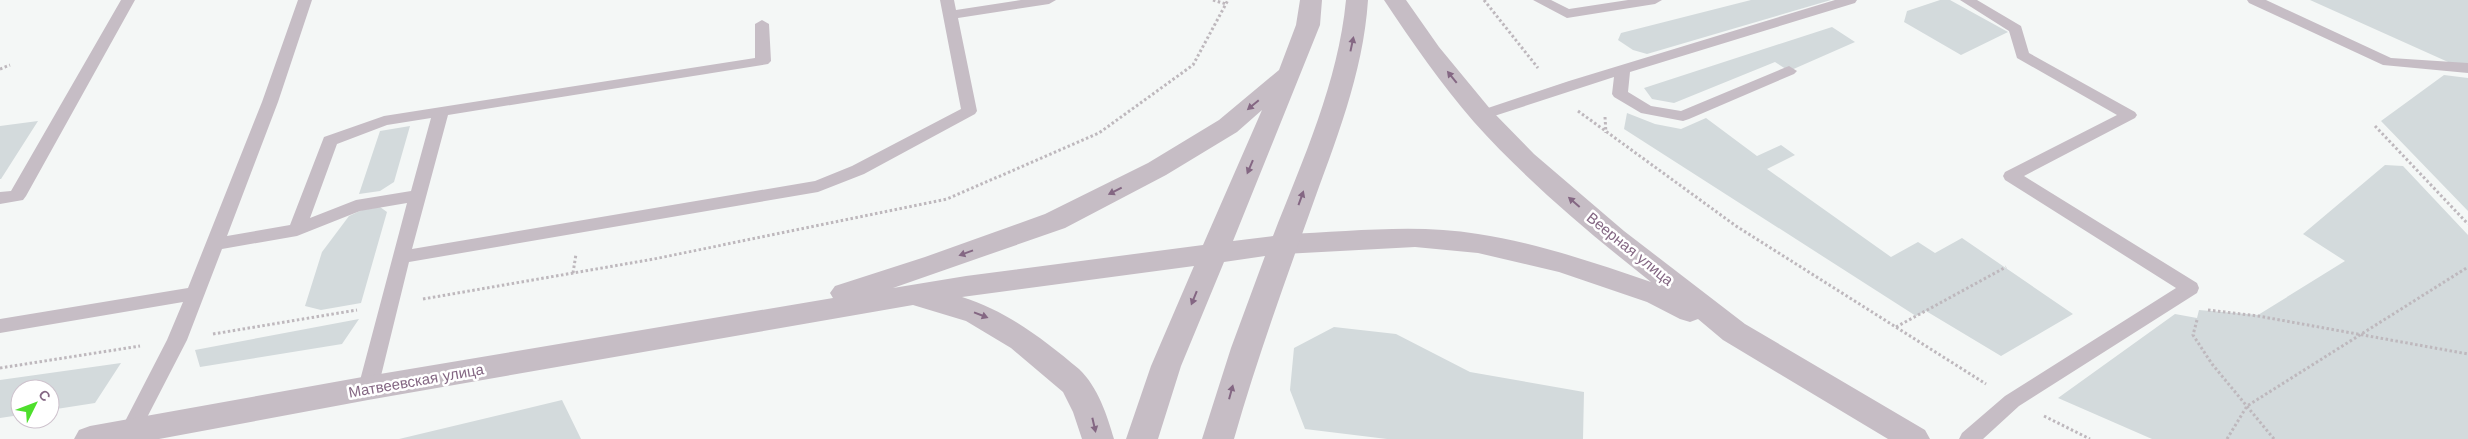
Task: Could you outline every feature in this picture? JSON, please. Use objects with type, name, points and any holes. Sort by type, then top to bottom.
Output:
[{"type":"street","points":[[1142,439],[1166,366],[1290,73],[1308,25],[1311,0]]},
{"type":"street","points":[[1218,439],[1236,372],[1342,93],[1356,26],[1357,0]]},
{"type":"street","name":"Веерная улица","points":[[1396,0],[1431,52],[1482,115],[1525,160],[1614,238],[1734,332],[1914,439]]},
{"type":"street","points":[[742,325],[935,264],[1055,221],[1157,169],[1228,126],[1290,73]]},
{"type":"street","points":[[742,325],[966,286],[1213,252],[1284,244],[1415,238],[1478,243],[1574,266],[1657,295],[1734,332]]},
{"type":"street","points":[[900,298],[947,302],[993,320],[1031,347],[1075,385],[1092,415],[1098,439]]},
{"type":"street","name":"Матвеевская улица","points":[[90,439],[368,388],[742,325]]},
{"type":"lane","points":[[0,198],[17,196],[128,0]]},
{"type":"lane","points":[[128,433],[177,340],[270,102],[305,0]]},
{"type":"lane","points":[[402,257],[818,186],[858,170],[969,111],[949,8],[1049,0]]},
{"type":"lane","points":[[1540,0],[1567,14],[1655,0]]},
{"type":"lane","points":[[1482,115],[1850,0]]},
{"type":"lane","points":[[1967,0],[2016,29],[2022,55],[2129,115],[2011,176],[2190,288],[2012,401],[1969,439]]},
{"type":"lane","points":[[2254,0],[2388,62],[2468,68]]},
{"type":"lane","points":[[297,230],[330,141],[384,121],[763,61],[762,24]]},
{"type":"lane","points":[[1623,70],[1620,94],[1647,110],[1683,116],[1789,71]]},
{"type":"lane","points":[[368,388],[441,111]]},
{"type":"lane","points":[[214,244],[297,230],[356,206],[419,195]]},
{"type":"lane","points":[[0,326],[195,294]]},
{"type":"path","points":[[1214,0],[1226,4]]},
{"type":"path","points":[[1484,0],[1556,91],[1606,134],[1736,226],[2012,401],[2090,439]]},
{"type":"path","points":[[0,70],[10,66]]},
{"type":"path","points":[[2375,126],[2468,224]]},
{"type":"path","points":[[2227,439],[2246,406],[2468,267]]},
{"type":"path","points":[[1896,327],[2006,268]]},
{"type":"path","points":[[2172,300],[2199,310],[2258,316],[2468,354]]},
{"type":"path","points":[[2199,310],[2193,335],[2212,364],[2274,439]]},
{"type":"shaded area","points":[[1751,0],[1831,0],[1647,54],[1633,50],[1618,40],[1621,33]]},
{"type":"shaded area","points":[[1940,0],[1950,0],[2008,32],[1961,55],[1904,22],[1907,11]]},
{"type":"shaded area","points":[[2310,0],[2468,0],[2468,68],[2457,66]]},
{"type":"shaded area","points":[[1832,27],[1855,42],[1789,71],[1775,62],[1674,103],[1652,99],[1644,88]]},
{"type":"shaded area","points":[[2444,75],[2468,78],[2468,211],[2381,121]]},
{"type":"shaded area","points":[[1627,113],[1655,124],[1681,129],[1706,118],[1757,156],[1781,145],[1795,155],[1767,169],[1891,257],[1918,242],[1935,253],[1962,238],[2073,314],[2001,356],[1926,311],[1916,316],[1624,129]]},
{"type":"shaded area","points":[[38,121],[1,179],[0,179],[0,126]]},
{"type":"shaded area","points":[[410,126],[394,182],[380,191],[359,194],[380,131]]},
{"type":"shaded area","points":[[2385,165],[2403,166],[2468,235],[2468,439],[2152,439],[2058,398],[2175,314],[2197,318],[2199,310],[2258,315],[2345,261],[2303,234]]},
{"type":"shaded area","points":[[380,207],[387,212],[361,303],[321,310],[305,306],[322,252],[349,216],[362,210]]},
{"type":"shaded area","points":[[359,319],[342,344],[200,367],[195,350]]},
{"type":"shaded area","points":[[1334,327],[1396,334],[1470,372],[1584,392],[1583,439],[1387,439],[1305,429],[1290,390],[1294,348]]},
{"type":"shaded area","points":[[121,363],[95,403],[60,408],[60,379],[10,379],[10,416],[0,418],[0,380]]},
{"type":"shaded area","points":[[562,400],[581,439],[399,439]]}]
